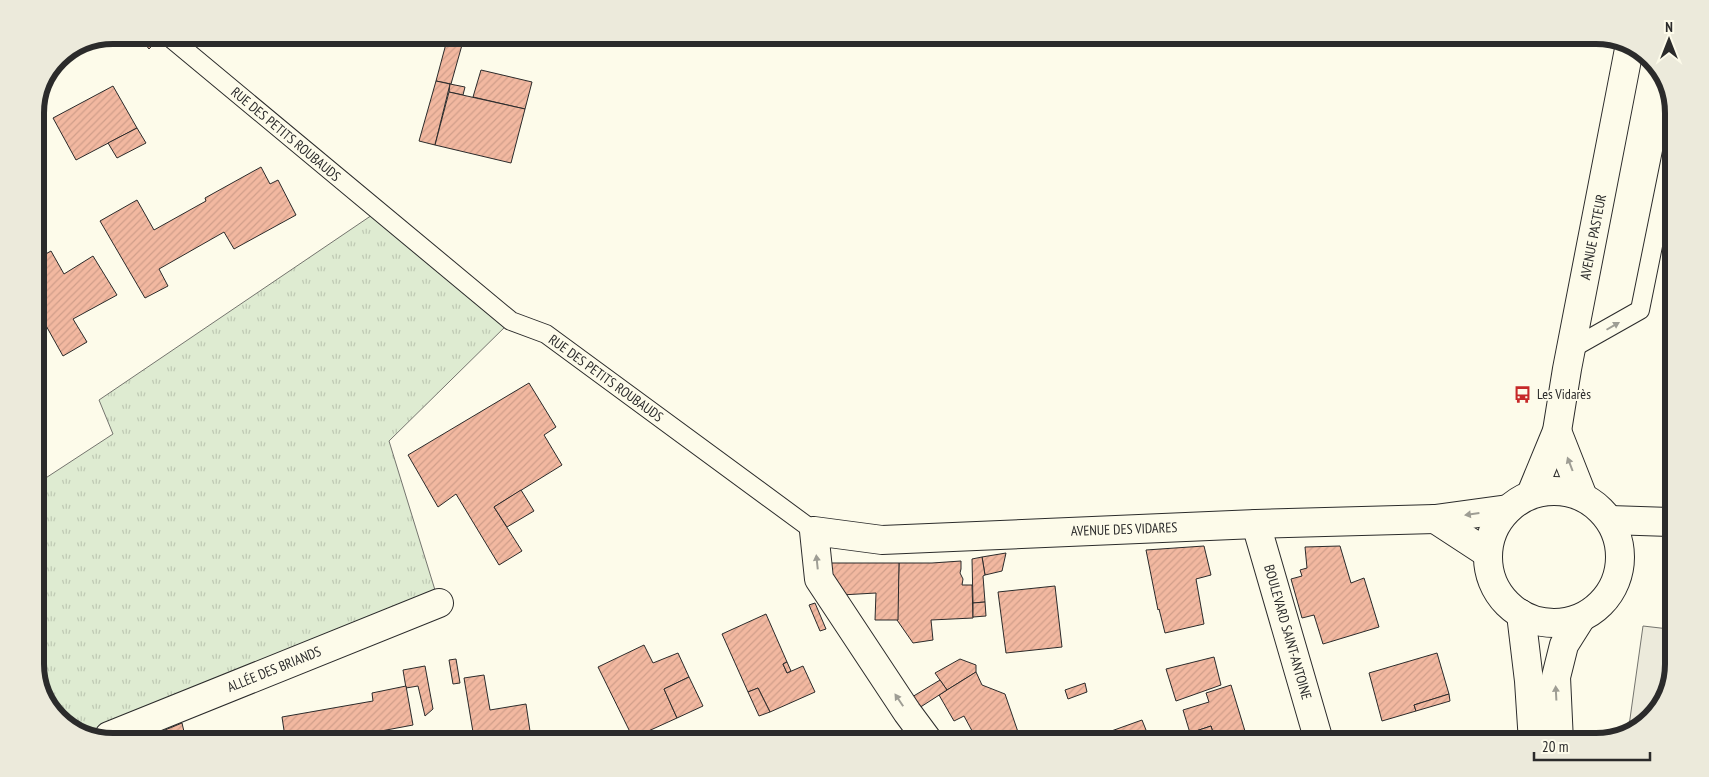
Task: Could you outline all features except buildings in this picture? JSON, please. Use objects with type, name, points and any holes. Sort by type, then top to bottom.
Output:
[{"type":"street","name":"AVENUE PASTEUR","points":[[1531,494],[1558,431],[1571,349],[1629,52]]},
{"type":"street","name":"AVENUE PASTEUR","points":[[1558,431],[1583,497]]},
{"type":"street","points":[[1557,490],[1583,497],[1598,507],[1610,520],[1619,542],[1620,565],[1613,587],[1600,605],[1581,618],[1561,623],[1540,622],[1521,614],[1502,599],[1491,577],[1487,553],[1494,529],[1508,509],[1531,494],[1557,490]]},
{"type":"street","name":"AVENUE DES VIDARES","points":[[814,531],[882,540],[1256,524],[1435,519],[1508,509]]},
{"type":"street","points":[[1435,519],[1487,553]]},
{"type":"street","points":[[1610,520],[1665,522]]},
{"type":"street","name":"BOULEVARD SAINT-ANTOINE","points":[[1256,524],[1317,733]]},
{"type":"street","points":[[814,531],[818,579],[923,733]]},
{"type":"street","name":"ALLÉE DES BRIANDS","points":[[116,733],[439,603]]},
{"type":"street","points":[[1521,614],[1529,681],[1532,733]]},
{"type":"street","points":[[1559,733],[1556,677],[1564,645],[1581,618]]},
{"type":"lane","name":"RUE DES PETITS ROUBAUDS","points":[[178,44],[511,321],[546,334],[814,531]]},
{"type":"lane","points":[[1571,349],[1640,310],[1665,190]]},
{"type":"green space","points":[[378,211],[511,321],[389,441],[439,603],[116,733],[99,732],[86,728],[64,713],[53,699],[47,686],[44,669],[44,479],[113,434],[99,400]]},
{"type":"shaded area","points":[[1643,626],[1665,629],[1664,678],[1660,691],[1648,710],[1629,725]]},
{"type":"place","name":"Les Vidarès","points":[[1523,394]]}]
